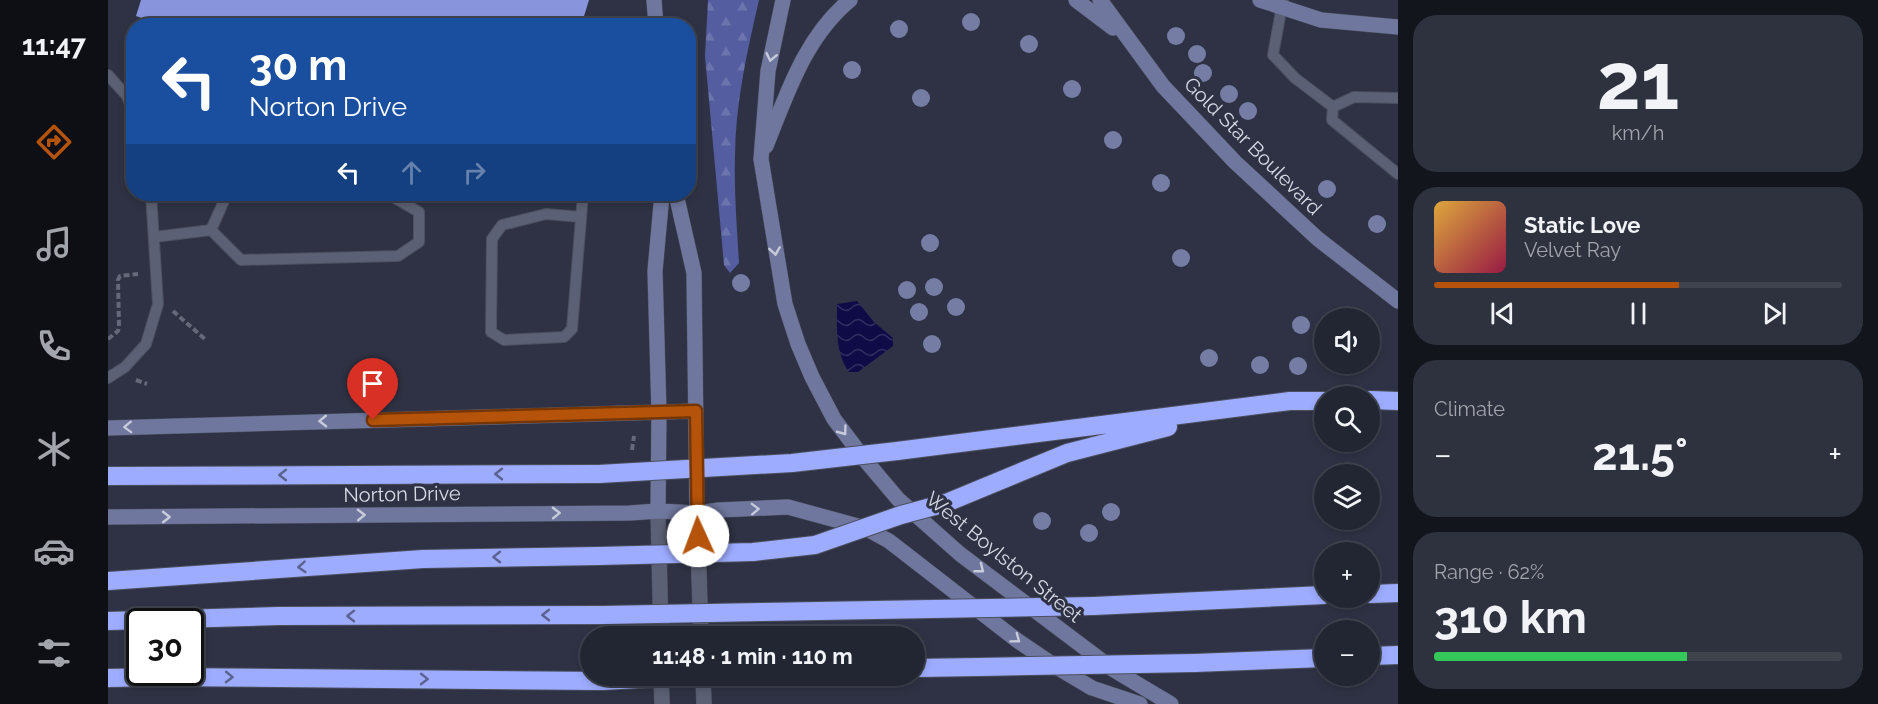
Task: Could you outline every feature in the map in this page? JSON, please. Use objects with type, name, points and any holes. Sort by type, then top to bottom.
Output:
[{"type":"highway","points":[[108,476],[599,474],[792,462],[897,451],[1290,401],[1314,400]]},
{"type":"highway","points":[[1380,400],[1398,401]]},
{"type":"highway","points":[[108,580],[423,559],[753,552],[815,545],[901,515],[946,503],[1067,453],[1183,423],[1290,401]]},
{"type":"highway","points":[[1380,594],[1398,593]]},
{"type":"highway","points":[[108,621],[289,616],[604,615],[1094,606],[1314,595]]},
{"type":"highway","points":[[1380,656],[1398,655]]},
{"type":"highway","points":[[925,668],[1314,658]]},
{"type":"highway","points":[[108,678],[580,681]]},
{"type":"main road","points":[[654,0],[655,18]]},
{"type":"main road","name":"West Boylston Street","points":[[783,0],[768,71],[761,159],[785,304],[812,377],[834,419],[898,499],[960,554],[1114,670],[1171,704]]},
{"type":"main road","points":[[761,159],[784,99],[808,52],[830,18],[850,0]]},
{"type":"main road","points":[[1076,0],[1134,46]]},
{"type":"main road","name":"Gold Star Boulevard","points":[[1100,0],[1163,86],[1235,162],[1318,239],[1398,301]]},
{"type":"main road","points":[[1260,0],[1283,4],[1321,20],[1398,27]]},
{"type":"main road","points":[[658,512],[659,412],[655,272],[661,201]]},
{"type":"main road","points":[[678,201],[694,273],[697,513]]},
{"type":"main road","points":[[108,428],[696,411]]},
{"type":"main road","name":"Norton Drive","points":[[108,517],[697,513],[788,507],[865,528],[889,541],[1055,666],[1092,688],[1140,704]]},
{"type":"street","points":[[658,512],[661,626]]},
{"type":"street","points":[[697,513],[701,626]]},
{"type":"street","points":[[661,686],[662,704]]},
{"type":"street","points":[[703,686],[704,704]]},
{"type":"lane","points":[[1283,4],[1273,55],[1295,78],[1333,106]]},
{"type":"lane","points":[[108,75],[126,95]]},
{"type":"lane","points":[[1333,106],[1354,97],[1398,99]]},
{"type":"lane","points":[[1333,106],[1332,120],[1398,174]]},
{"type":"lane","points":[[108,378],[125,367],[146,344],[158,304],[151,201]]},
{"type":"lane","points":[[211,230],[224,201]]},
{"type":"lane","points":[[211,230],[241,260],[399,256],[419,242],[418,212],[400,201]]},
{"type":"lane","points":[[581,217],[546,214],[502,225],[492,239],[490,332],[504,340],[564,337],[572,328],[582,201]]},
{"type":"lane","points":[[153,237],[211,230]]},
{"type":"path","points":[[108,339],[118,331],[119,326],[118,280],[120,276],[139,274]]},
{"type":"path","points":[[157,298],[206,340]]},
{"type":"path","points":[[132,378],[147,384]]},
{"type":"green space","points":[[708,0],[759,0],[739,98],[735,184],[739,263],[730,273],[724,265],[705,56]]},
{"type":"water","points":[[857,301],[874,322],[893,338],[893,346],[858,372],[849,372],[844,365],[839,348],[837,304]]},
{"type":"building","points":[[141,0],[589,0],[583,18],[142,18],[136,16]]},
{"type":"route","points":[[373,420],[696,411],[698,536]]}]
